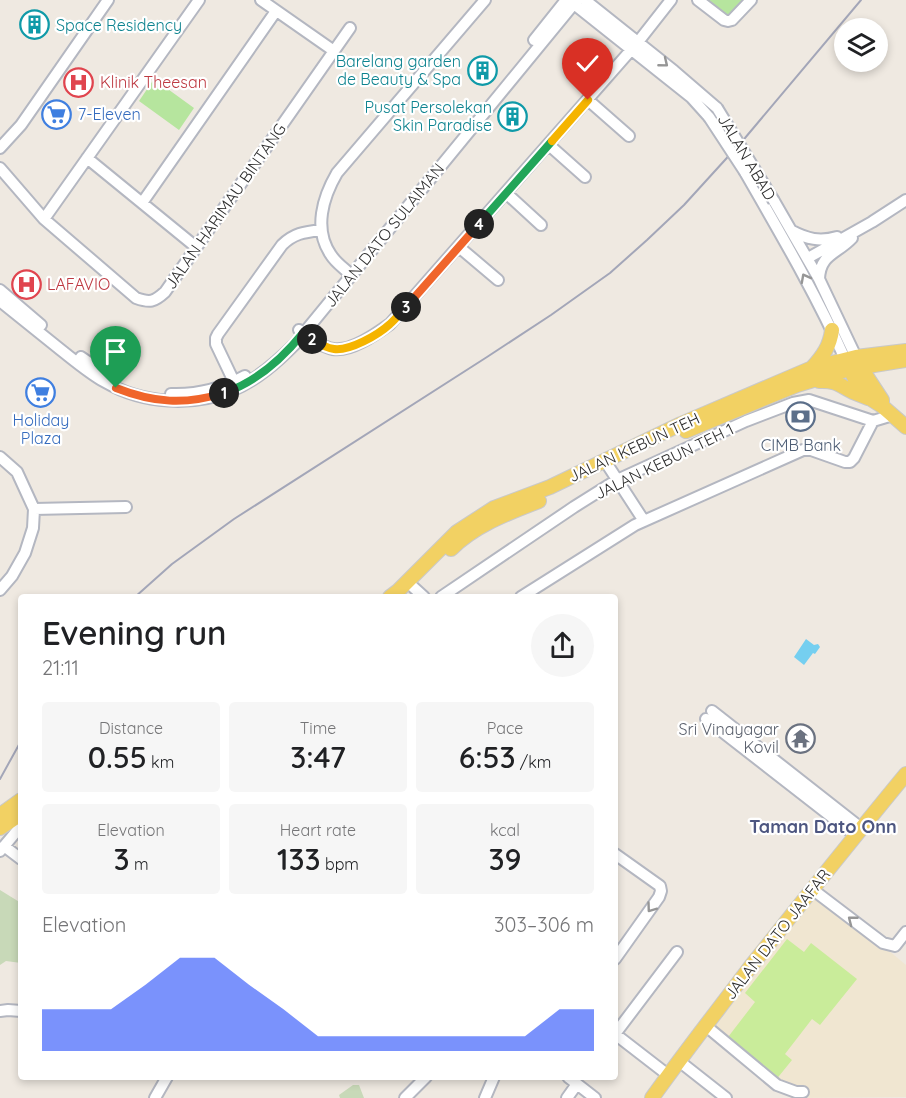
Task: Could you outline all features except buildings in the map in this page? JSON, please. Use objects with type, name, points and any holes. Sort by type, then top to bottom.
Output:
[{"type":"main road","points":[[812,368],[828,346],[832,330]]},
{"type":"main road","name":"JALAN KEBUN TEH","points":[[413,594],[460,541],[495,519],[611,470],[683,433],[853,363],[906,351]]},
{"type":"main road","points":[[881,404],[877,386],[878,374],[882,369],[899,361]]},
{"type":"main road","name":"JALAN KEBUN TEH","points":[[394,594],[457,532],[494,508],[550,487],[611,470],[681,424],[812,368],[899,361]]},
{"type":"main road","points":[[853,363],[881,404],[906,427]]},
{"type":"main road","points":[[805,383],[836,382],[881,404]]},
{"type":"main road","name":"JALAN DATO JAAFAR","points":[[652,1098],[812,889],[906,774]]},
{"type":"main road","points":[[0,828],[15,813]]},
{"type":"street","points":[[0,148],[21,125],[108,0]]},
{"type":"street","points":[[44,219],[199,0]]},
{"type":"street","points":[[261,0],[334,51]]},
{"type":"street","points":[[349,273],[329,252],[321,230],[324,203],[332,182],[337,173],[485,0]]},
{"type":"street","name":"JALAN ABAD","points":[[585,0],[691,97],[709,117],[745,172],[773,221],[808,258],[819,279],[853,363]]},
{"type":"street","points":[[301,331],[333,349],[355,345],[390,324],[549,145],[671,0]]},
{"type":"street","points":[[698,0],[728,21],[732,20],[750,0]]},
{"type":"street","name":"JALAN ABAD","points":[[571,1],[717,108],[774,201],[832,330],[853,363]]},
{"type":"street","name":"JALAN DATO SULAIMAN","points":[[0,301],[92,375],[125,392],[152,399],[181,400],[213,397],[236,385],[267,362],[301,331],[571,1]]},
{"type":"street","points":[[142,203],[276,11]]},
{"type":"street","name":"JALAN HARIMAU BINTANG","points":[[0,168],[44,219],[136,298],[145,301],[156,300],[165,292],[350,28]]},
{"type":"street","points":[[588,100],[628,136]]},
{"type":"street","points":[[549,145],[585,177]]},
{"type":"street","points":[[87,159],[196,247]]},
{"type":"street","points":[[506,193],[541,225]]},
{"type":"street","points":[[808,258],[861,229],[906,200]]},
{"type":"street","points":[[788,235],[828,240],[861,229]]},
{"type":"street","points":[[819,279],[820,269],[825,259],[846,244],[861,229]]},
{"type":"street","points":[[236,385],[216,344],[218,334],[282,244],[298,233],[321,230]]},
{"type":"street","points":[[459,247],[498,280]]},
{"type":"street","name":"JALAN DATO SULAIMAN","points":[[0,290],[66,345],[114,380],[141,390],[176,394],[236,385]]},
{"type":"street","name":"JALAN KEBUN TEH 1","points":[[445,594],[574,507],[611,470],[793,403],[809,400],[873,421]]},
{"type":"street","points":[[526,594],[644,521],[803,450],[811,450],[850,462],[881,404]]},
{"type":"street","points":[[0,457],[17,472],[34,509],[33,528],[25,553],[12,576],[0,590]]},
{"type":"street","points":[[611,470],[644,521]]},
{"type":"street","points":[[34,509],[126,507]]},
{"type":"street","points":[[709,715],[858,831]]},
{"type":"street","points":[[15,813],[2,849],[18,857]]},
{"type":"street","points":[[618,856],[660,886],[661,891],[618,955]]},
{"type":"street","points":[[812,889],[883,943],[895,946],[906,932]]},
{"type":"street","points":[[618,1030],[677,952]]},
{"type":"street","points":[[0,1011],[18,1011]]},
{"type":"street","points":[[705,1026],[777,1085],[802,1092]]},
{"type":"street","points":[[618,1036],[668,1075]]},
{"type":"street","points":[[679,1061],[726,1098]]},
{"type":"street","points":[[155,1098],[165,1080]]},
{"type":"street","points":[[405,1098],[423,1080]]},
{"type":"street","points":[[485,1098],[493,1080]]},
{"type":"street","points":[[571,1080],[595,1098]]},
{"type":"street","points":[[567,1098],[577,1084]]},
{"type":"shaded area","points":[[814,896],[906,965],[906,1097],[791,1098],[709,1034]]},
{"type":"green space","points":[[703,0],[748,0],[729,20]]},
{"type":"green space","points":[[154,79],[194,108],[179,130],[139,101]]},
{"type":"green space","points":[[0,890],[18,901],[18,963],[6,961],[0,965]]},
{"type":"green space","points":[[787,939],[804,952],[811,943],[857,979],[820,1025],[812,1019],[785,1054],[792,1060],[775,1081],[725,1041],[755,1002],[745,993]]},
{"type":"green space","points":[[353,1085],[359,1085],[364,1098],[340,1098],[339,1095]]},
{"type":"water","points":[[806,639],[820,647],[804,665],[794,657]]},
{"type":"railway","points":[[138,594],[172,564],[234,519],[487,357],[610,273],[684,205],[745,138],[861,0]]},
{"type":"railway","points":[[0,779],[18,746]]},
{"type":"place","name":"Space Residency","points":[[35,25]]},
{"type":"place","name":"Barelang garden de Beauty & Spa","points":[[482,70]]},
{"type":"place","name":"Klinik Theesan","points":[[79,82]]},
{"type":"place","name":"7-Eleven","points":[[57,114]]},
{"type":"place","name":"Pusat Persolekan Skin Paradise","points":[[513,116]]},
{"type":"place","name":"LAFAVIO","points":[[26,284]]},
{"type":"place","name":"Holiday Plaza","points":[[41,392]]},
{"type":"place","name":"CIMB Bank","points":[[801,417]]},
{"type":"place","name":"Sri Vinayagar Kovil","points":[[800,738]]},
{"type":"district","name":"Taman Dato Onn","points":[[823,827]]},
{"type":"route","points":[[116,388],[152,399],[195,400],[213,397],[256,378],[281,358],[303,333],[333,349],[355,345],[373,336],[390,324],[588,100]]}]
